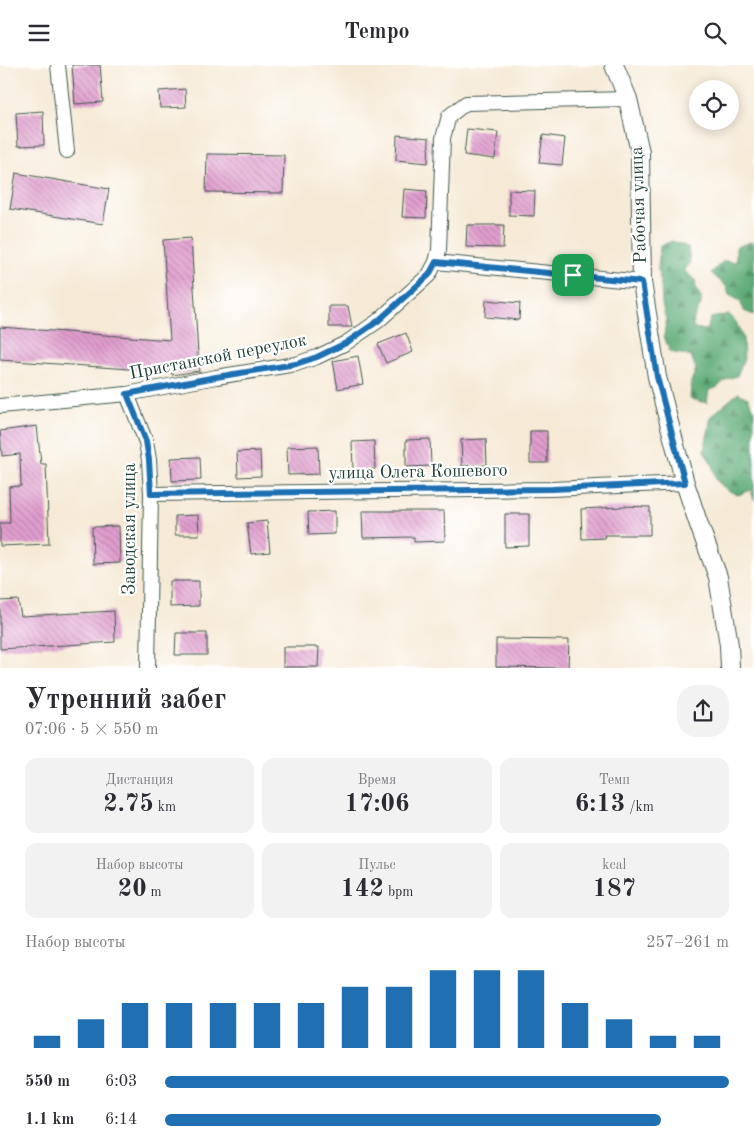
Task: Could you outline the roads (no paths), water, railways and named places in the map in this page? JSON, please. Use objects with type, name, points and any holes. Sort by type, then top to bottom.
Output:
[{"type":"street","points":[[58,65],[67,151]]},
{"type":"street","name":"Рабочая улица","points":[[614,65],[628,99],[640,152],[642,282],[657,377],[685,483],[718,577],[729,645],[730,668]]},
{"type":"street","name":"Пристанской переулок","points":[[0,406],[127,394],[296,364],[317,357],[346,343],[378,321],[429,275],[436,262],[439,250],[444,138],[449,115],[466,103],[628,99]]},
{"type":"street","points":[[436,262],[642,282]]},
{"type":"street","name":"Заводская улица","points":[[127,394],[146,441],[149,460],[151,494],[148,668]]},
{"type":"street","name":"улица Олега Кошевого","points":[[151,494],[552,489],[685,483]]}]
